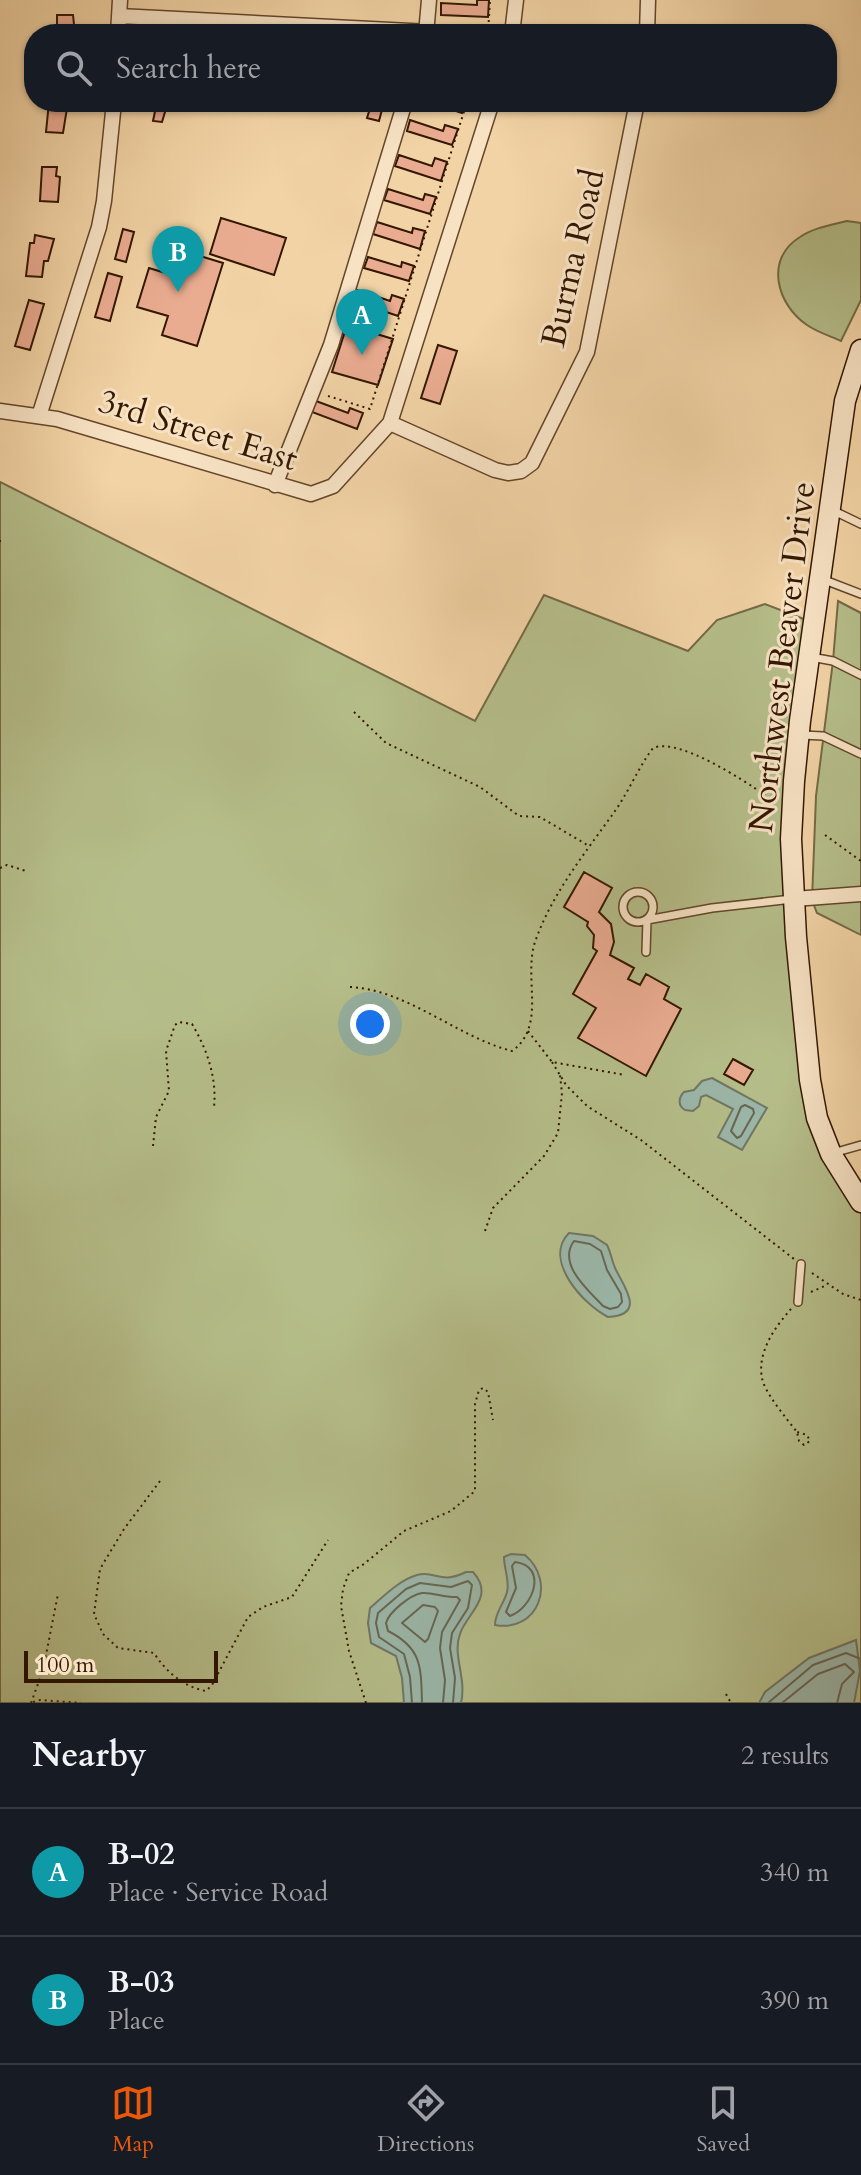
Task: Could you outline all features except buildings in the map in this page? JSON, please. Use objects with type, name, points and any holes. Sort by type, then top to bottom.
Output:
[{"type":"main road","name":"Northwest Beaver Drive","points":[[861,350],[845,401],[794,781],[791,839],[810,1080],[817,1118],[831,1154],[861,1202]]},
{"type":"street","points":[[119,24],[120,0]]},
{"type":"street","points":[[427,24],[429,0]]},
{"type":"street","points":[[513,24],[516,0]]},
{"type":"street","points":[[647,24],[648,0]]},
{"type":"street","points":[[119,16],[263,24]]},
{"type":"street","points":[[39,416],[99,227],[113,112]]},
{"type":"street","points":[[275,485],[331,345],[402,112]]},
{"type":"street","points":[[390,423],[489,112]]},
{"type":"street","name":"Burma Road","points":[[390,423],[495,470],[508,473],[521,471],[531,464],[587,352],[635,112]]},
{"type":"street","name":"3rd Street East","points":[[0,411],[57,419],[311,494],[333,486],[390,423]]},
{"type":"street","points":[[794,899],[861,894]]},
{"type":"lane","points":[[830,509],[861,524]]},
{"type":"lane","points":[[821,578],[861,594]]},
{"type":"lane","points":[[810,656],[833,661],[861,675]]},
{"type":"lane","points":[[800,735],[823,736],[861,754]]},
{"type":"lane","points":[[646,952],[647,920],[653,912],[650,899],[639,892],[629,895],[623,903],[625,916],[633,922],[647,920],[712,908],[794,899]]},
{"type":"lane","points":[[831,1154],[861,1145]]},
{"type":"lane","points":[[798,1302],[801,1264]]},
{"type":"path","points":[[489,24],[490,0]]},
{"type":"path","points":[[315,391],[370,409],[464,112]]},
{"type":"path","points":[[354,712],[386,743],[480,787],[519,816],[540,817],[589,846]]},
{"type":"path","points":[[350,987],[376,991],[512,1051],[521,1044],[533,1009],[529,966],[545,919],[589,846],[617,809],[649,753],[661,745],[731,771],[765,795]]},
{"type":"path","points":[[825,835],[861,861]]},
{"type":"path","points":[[0,868],[7,865],[26,871]]},
{"type":"path","points":[[153,1146],[156,1117],[169,1091],[166,1051],[175,1025],[179,1022],[192,1024],[204,1046],[212,1071],[214,1107]]},
{"type":"path","points":[[527,1030],[587,1106],[641,1140],[828,1284],[861,1300]]},
{"type":"path","points":[[552,1062],[625,1075]]},
{"type":"path","points":[[485,1231],[493,1208],[544,1156],[558,1133],[562,1093],[559,1074]]},
{"type":"path","points":[[797,1432],[762,1378],[764,1350],[775,1328],[798,1302],[809,1292],[828,1284]]},
{"type":"path","points":[[366,1703],[349,1651],[341,1606],[349,1573],[404,1531],[451,1511],[475,1491],[475,1404],[479,1390],[483,1388],[488,1392],[493,1420]]},
{"type":"path","points":[[160,1481],[124,1529],[100,1569],[94,1614],[103,1634],[118,1648],[154,1653],[171,1674],[194,1689],[206,1691],[212,1685],[248,1617],[263,1607],[292,1597],[328,1540]]},
{"type":"path","points":[[31,1703],[43,1670],[58,1594]]},
{"type":"path","points":[[726,1694],[731,1703]]},
{"type":"path","points":[[31,1703],[40,1700],[81,1703]]},
{"type":"green space","points":[[847,221],[861,223],[861,300],[841,341],[811,327],[788,306],[782,294],[778,269],[789,246],[800,237],[816,229]]},
{"type":"green space","points":[[0,482],[475,721],[544,595],[688,651],[717,620],[765,604],[809,621],[788,780],[808,1102],[861,1212],[861,1703],[0,1703]]},
{"type":"green space","points":[[838,601],[861,613],[861,935],[817,913],[812,900],[816,796]]},
{"type":"water","points":[[712,1078],[767,1108],[742,1150],[718,1137],[733,1109],[706,1095],[701,1097],[699,1106],[693,1111],[685,1110],[680,1104],[684,1092],[694,1090],[702,1081]]},
{"type":"water","points":[[569,1233],[593,1236],[607,1245],[630,1300],[627,1311],[608,1317],[588,1303],[569,1281],[560,1256],[562,1244]]},
{"type":"water","points":[[525,1555],[535,1566],[541,1591],[532,1613],[522,1621],[495,1625],[508,1588],[504,1557]]},
{"type":"water","points":[[473,1572],[482,1589],[458,1642],[461,1703],[404,1703],[396,1656],[371,1643],[368,1623],[370,1608],[410,1577],[429,1574],[450,1577]]},
{"type":"water","points":[[856,1640],[860,1671],[854,1703],[759,1703],[765,1692],[809,1658]]},
{"type":"place","name":"B-03","points":[[178,292]]},
{"type":"place","name":"B-02","points":[[362,355]]}]
